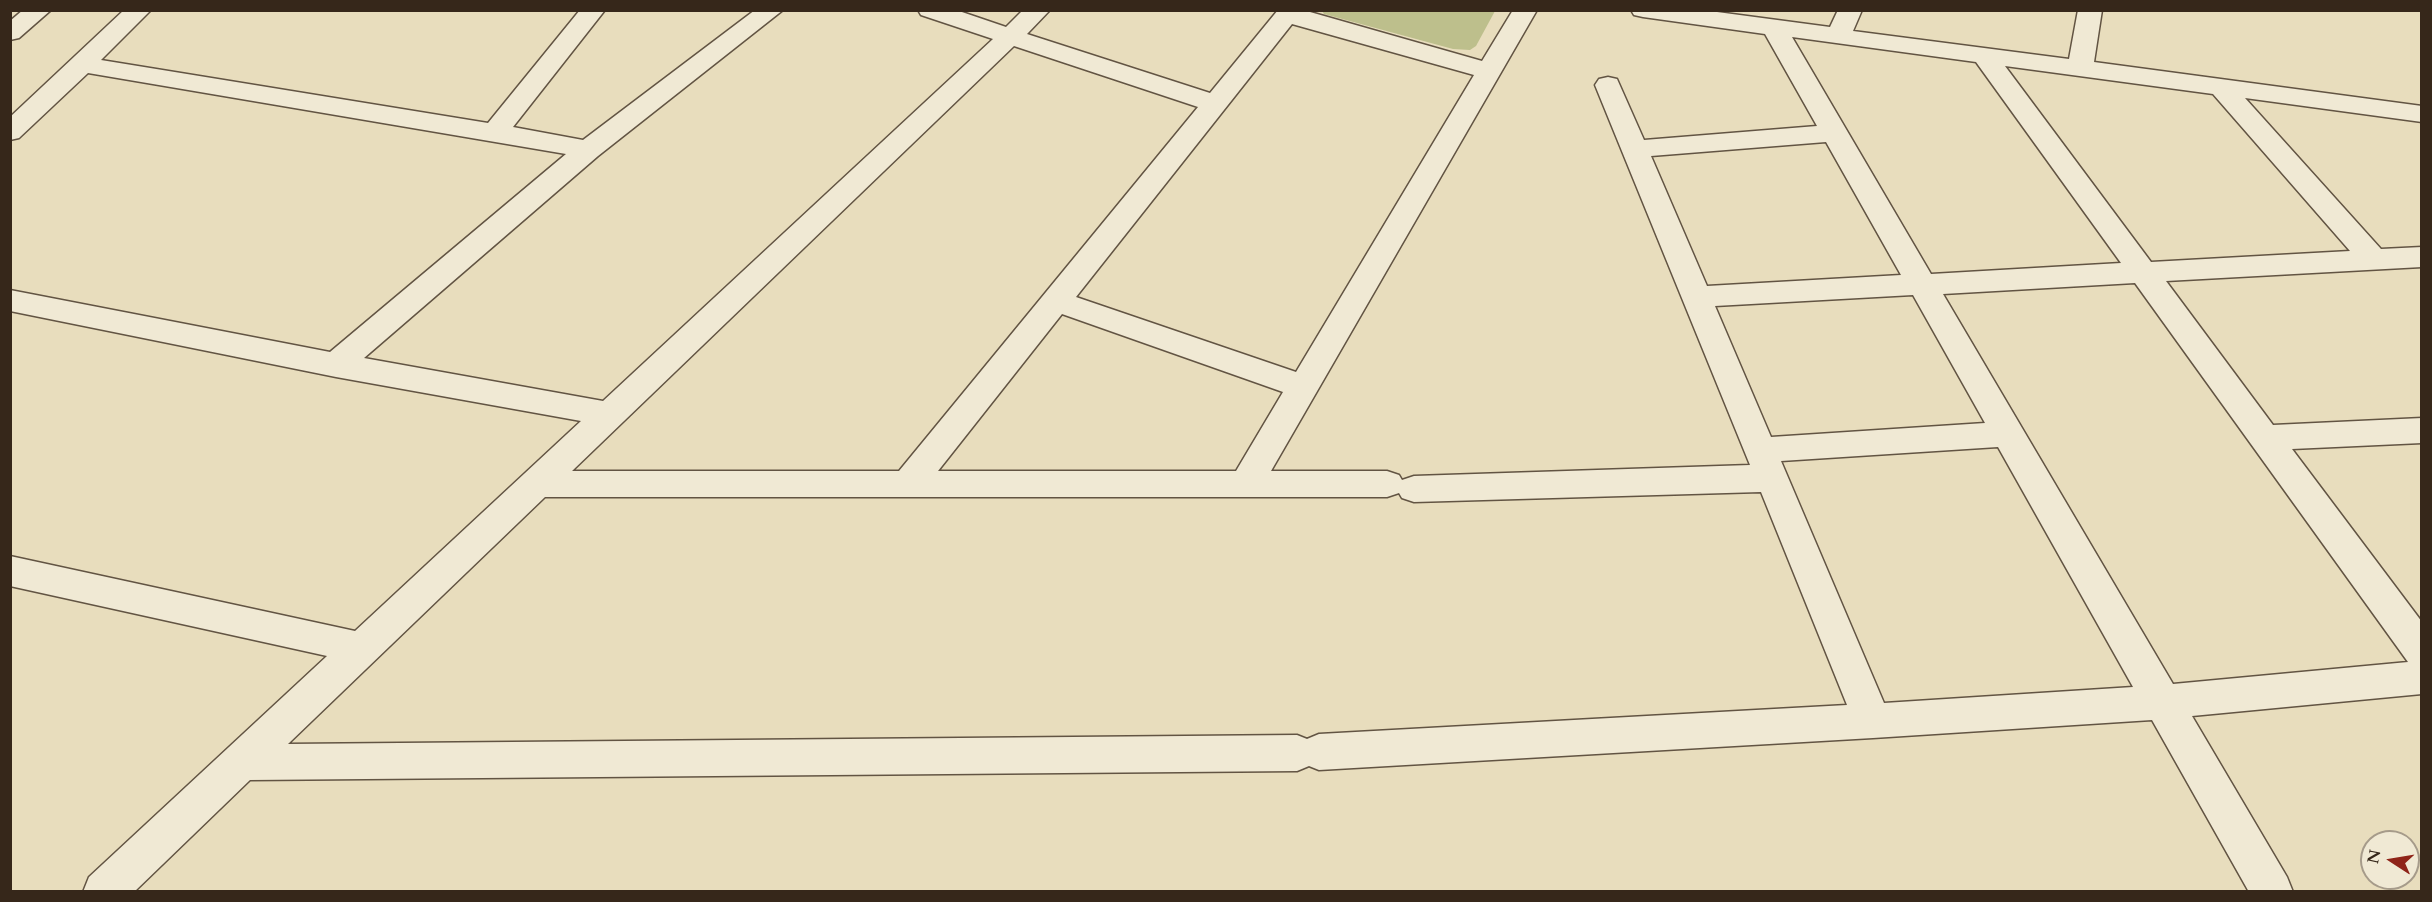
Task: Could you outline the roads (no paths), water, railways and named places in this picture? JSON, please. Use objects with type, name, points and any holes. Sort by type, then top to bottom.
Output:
[{"type":"street","points":[[10,33],[39,10]]},
{"type":"street","points":[[10,132],[139,10]]},
{"type":"street","points":[[495,132],[593,10]]},
{"type":"street","points":[[336,365],[588,150],[771,10]]},
{"type":"street","points":[[930,10],[1009,38],[1216,104]]},
{"type":"street","points":[[104,891],[1038,10]]},
{"type":"street","points":[[1246,484],[1526,10]]},
{"type":"street","points":[[1643,10],[1838,38],[2421,114]]},
{"type":"street","points":[[1838,38],[1850,10]]},
{"type":"street","points":[[2080,69],[2090,10]]},
{"type":"street","points":[[908,484],[1289,13],[1490,71]]},
{"type":"street","points":[[1775,29],[2272,891]]},
{"type":"street","points":[[1985,57],[2421,652]]},
{"type":"street","points":[[81,64],[495,132],[588,150]]},
{"type":"street","points":[[1608,85],[1873,722]]},
{"type":"street","points":[[2222,88],[2373,259]]},
{"type":"street","points":[[1634,149],[1835,133]]},
{"type":"street","points":[[1696,297],[2421,256]]},
{"type":"street","points":[[10,300],[336,365],[610,414]]},
{"type":"street","points":[[1056,301],[1303,387]]},
{"type":"street","points":[[2264,438],[2421,430]]},
{"type":"street","points":[[536,484],[1246,484],[1400,487],[1766,464],[2008,434]]},
{"type":"street","points":[[10,571],[362,648]]},
{"type":"street","points":[[241,762],[1308,753],[1873,722],[2162,702],[2421,678]]}]
